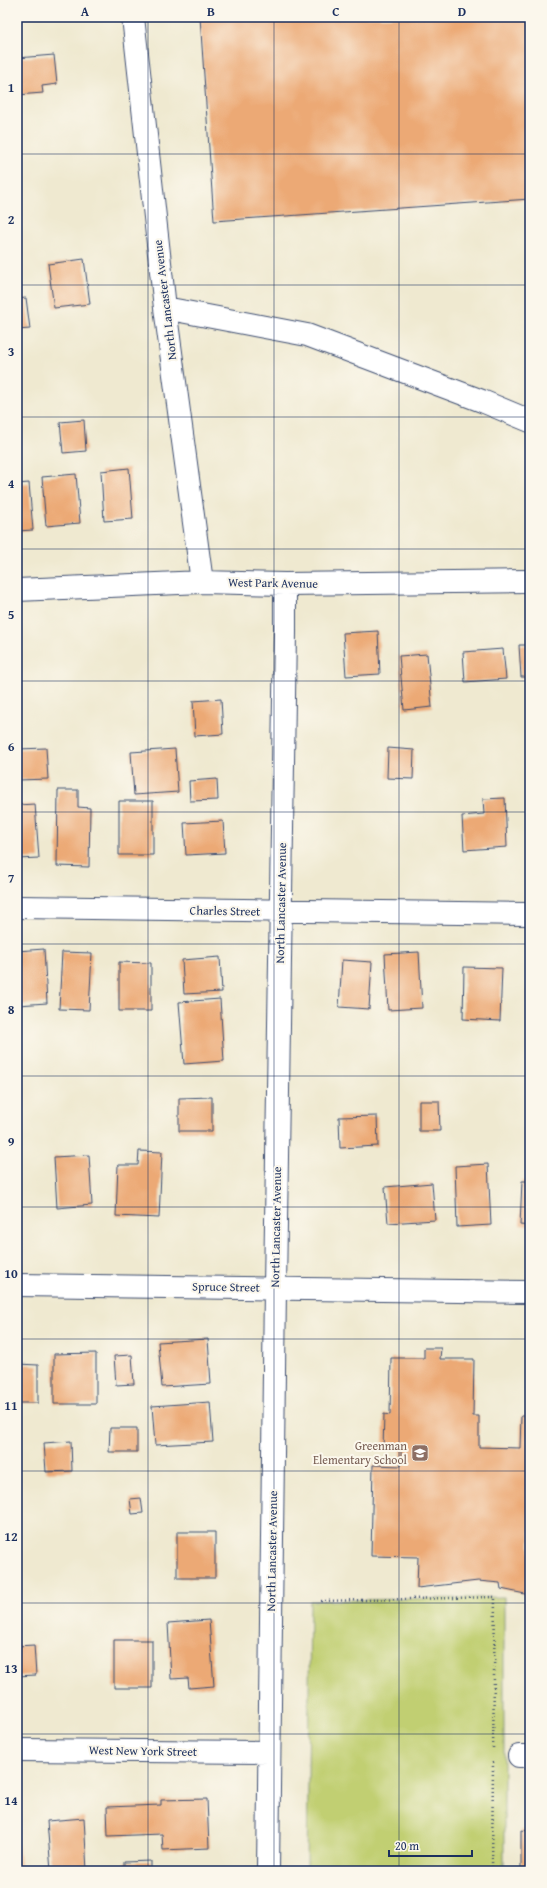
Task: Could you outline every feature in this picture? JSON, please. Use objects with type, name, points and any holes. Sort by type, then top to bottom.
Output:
[{"type":"street","name":"North Lancaster Avenue","points":[[133,17],[165,308],[202,582]]},
{"type":"street","points":[[165,308],[308,335],[482,401],[530,421]]},
{"type":"street","name":"West Park Avenue","points":[[17,590],[202,582],[284,584],[530,582]]},
{"type":"street","name":"North Lancaster Avenue","points":[[268,1871],[275,1288],[286,632],[284,584]]},
{"type":"street","name":"Charles Street","points":[[17,907],[281,912],[530,914]]},
{"type":"street","name":"Spruce Street","points":[[17,1285],[530,1292]]},
{"type":"street","name":"West New York Street","points":[[17,1750],[269,1752]]},
{"type":"path","points":[[321,1601],[495,1597],[493,1754]]},
{"type":"path","points":[[492,1871],[493,1762]]},
{"type":"green space","points":[[504,1597],[504,1871],[307,1871],[310,1601]]},
{"type":"building","points":[[200,17],[530,17],[530,199],[214,221]]},
{"type":"building","points":[[54,55],[57,84],[42,86],[43,93],[17,95],[17,58]]},
{"type":"building","points":[[84,259],[90,304],[54,308],[48,264]]},
{"type":"building","points":[[26,298],[30,329],[17,330],[17,299]]},
{"type":"building","points":[[84,420],[86,451],[63,453],[60,422]]},
{"type":"building","points":[[129,468],[133,519],[104,521],[101,471]]},
{"type":"building","points":[[76,474],[80,523],[46,526],[42,477]]},
{"type":"building","points":[[29,483],[33,530],[17,531],[17,484]]},
{"type":"building","points":[[378,631],[380,674],[346,676],[343,633]]},
{"type":"building","points":[[519,645],[530,645],[530,677],[521,677]]},
{"type":"building","points":[[503,649],[506,679],[465,682],[463,652]]},
{"type":"building","points":[[427,654],[432,707],[404,710],[399,656]]},
{"type":"building","points":[[221,699],[223,734],[195,736],[193,701]]},
{"type":"building","points":[[46,748],[48,779],[19,780],[18,749]]},
{"type":"building","points":[[388,748],[414,750],[413,779],[387,778]]},
{"type":"building","points":[[175,749],[178,792],[134,795],[131,752]]},
{"type":"building","points":[[217,779],[218,800],[190,801],[189,781]]},
{"type":"building","points":[[58,790],[78,790],[78,807],[90,808],[89,867],[57,866]]},
{"type":"building","points":[[505,798],[507,847],[464,850],[462,816],[484,814],[483,799]]},
{"type":"building","points":[[119,801],[153,801],[153,855],[119,855]]},
{"type":"building","points":[[35,804],[39,858],[17,859],[17,805]]},
{"type":"building","points":[[530,808],[530,839],[529,839],[527,809]]},
{"type":"building","points":[[223,821],[225,853],[186,855],[184,823]]},
{"type":"building","points":[[44,949],[47,1003],[18,1005],[17,951]]},
{"type":"building","points":[[62,952],[92,953],[89,1010],[59,1009]]},
{"type":"building","points":[[419,952],[422,1008],[388,1010],[385,954]]},
{"type":"building","points":[[220,957],[222,992],[184,994],[182,960]]},
{"type":"building","points":[[342,960],[372,962],[369,1009],[339,1007]]},
{"type":"building","points":[[119,962],[151,963],[151,1011],[119,1011]]},
{"type":"building","points":[[464,967],[502,968],[500,1021],[463,1019]]},
{"type":"building","points":[[528,969],[530,969],[530,1023],[527,1022]]},
{"type":"building","points":[[220,999],[224,1061],[184,1064],[179,1002]]},
{"type":"building","points":[[212,1097],[212,1131],[179,1131],[179,1098]]},
{"type":"building","points":[[419,1101],[439,1101],[440,1131],[419,1131]]},
{"type":"building","points":[[377,1116],[378,1146],[340,1148],[339,1117]]},
{"type":"building","points":[[139,1151],[162,1152],[159,1218],[116,1216],[118,1165],[138,1165]]},
{"type":"building","points":[[89,1155],[92,1205],[57,1208],[54,1157]]},
{"type":"building","points":[[488,1164],[491,1225],[457,1227],[455,1166]]},
{"type":"building","points":[[522,1181],[530,1181],[530,1226],[520,1225]]},
{"type":"building","points":[[432,1183],[435,1220],[388,1223],[385,1187]]},
{"type":"building","points":[[208,1339],[211,1384],[162,1387],[158,1342]]},
{"type":"building","points":[[424,1348],[441,1348],[440,1359],[474,1359],[473,1416],[479,1416],[479,1447],[520,1448],[521,1416],[528,1416],[530,1372],[530,1595],[501,1589],[500,1583],[478,1581],[417,1588],[418,1557],[371,1556],[373,1465],[401,1466],[401,1450],[383,1449],[384,1414],[390,1415],[391,1358],[424,1358]]},
{"type":"building","points":[[96,1353],[96,1404],[54,1404],[54,1354]]},
{"type":"building","points":[[132,1355],[134,1384],[116,1385],[114,1356]]},
{"type":"building","points":[[17,1364],[38,1365],[38,1403],[17,1403]]},
{"type":"building","points":[[210,1402],[213,1442],[155,1445],[152,1406]]},
{"type":"building","points":[[110,1428],[137,1428],[137,1452],[109,1452]]},
{"type":"building","points":[[71,1441],[72,1471],[46,1472],[44,1443]]},
{"type":"building","points":[[141,1498],[143,1513],[132,1514],[130,1499]]},
{"type":"building","points":[[177,1532],[215,1532],[215,1578],[177,1578]]},
{"type":"building","points":[[209,1620],[214,1686],[189,1688],[188,1678],[171,1679],[168,1623]]},
{"type":"building","points":[[114,1640],[152,1640],[152,1688],[114,1688]]},
{"type":"building","points":[[34,1645],[36,1675],[17,1676],[17,1646]]},
{"type":"building","points":[[207,1799],[209,1848],[163,1850],[162,1834],[108,1836],[107,1807],[161,1805],[161,1800]]},
{"type":"building","points":[[84,1818],[87,1871],[51,1871],[47,1821]]},
{"type":"building","points":[[521,1830],[530,1831],[530,1871],[521,1871]]},
{"type":"building","points":[[18,1833],[20,1871],[17,1871]]},
{"type":"building","points":[[151,1861],[151,1871],[124,1871],[124,1862]]},
{"type":"place","name":"Greenman Elementary School","points":[[420,1453]]}]
